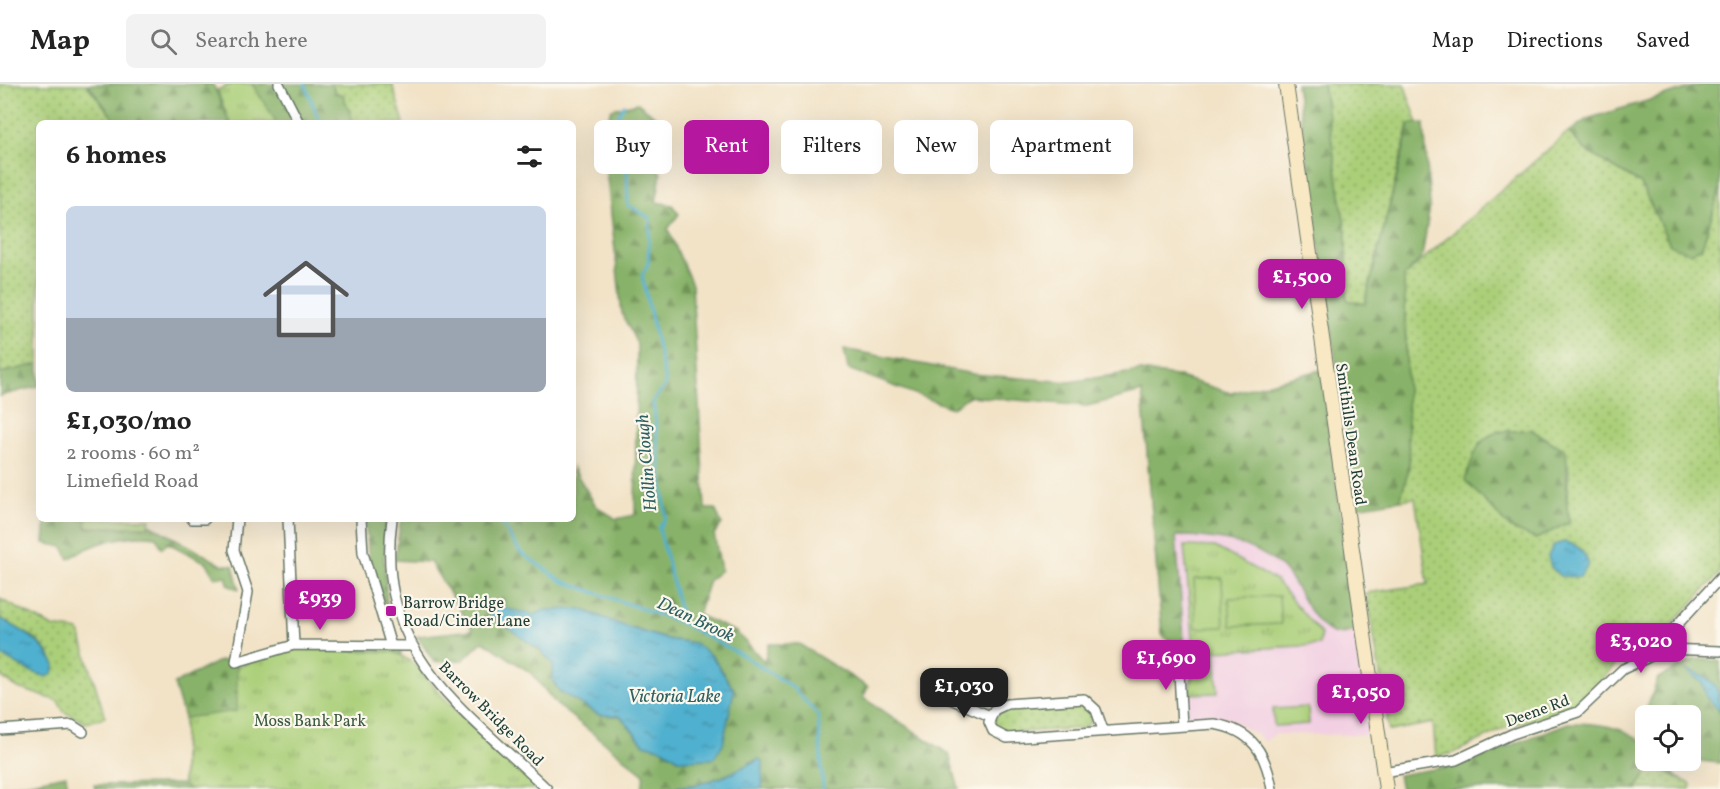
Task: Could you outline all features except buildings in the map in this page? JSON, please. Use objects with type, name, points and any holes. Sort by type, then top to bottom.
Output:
[{"type":"street","points":[[279,84],[297,120]]},
{"type":"street","name":"Smithills Dean Road","points":[[1286,84],[1386,789]]},
{"type":"street","points":[[237,522],[234,550],[248,591],[236,662],[294,645],[410,646]]},
{"type":"street","points":[[288,522],[294,645]]},
{"type":"street","points":[[361,522],[363,553],[391,646]]},
{"type":"street","name":"Barrow Bridge Road","points":[[392,522],[390,581],[399,620],[410,646],[453,699],[547,789]]},
{"type":"street","points":[[1656,653],[1694,605],[1720,578]]},
{"type":"street","name":"Deene Rd","points":[[1383,772],[1456,760],[1512,734],[1578,712],[1623,669],[1656,653],[1673,648],[1720,651]]},
{"type":"street","points":[[1178,655],[1182,726]]},
{"type":"street","points":[[948,698],[990,716]]},
{"type":"street","points":[[990,716],[1007,704],[1084,699],[1096,710],[1103,730]]},
{"type":"street","points":[[990,716],[993,731],[1007,738],[1214,724],[1229,726],[1243,734],[1264,756],[1272,789]]},
{"type":"street","points":[[0,730],[72,725],[83,732]]},
{"type":"shaded area","points":[[1175,536],[1216,537],[1247,547],[1281,566],[1296,585],[1318,623],[1339,634],[1356,631],[1370,735],[1275,734],[1264,742],[1260,737],[1228,718],[1187,716],[1185,669],[1192,665],[1192,655],[1185,652],[1183,642]]},
{"type":"green space","points":[[0,84],[86,84],[115,120],[36,120],[36,365],[0,373]]},
{"type":"green space","points":[[88,84],[213,84],[229,120],[115,120]]},
{"type":"green space","points":[[232,84],[252,84],[275,120],[229,120],[217,90]]},
{"type":"green space","points":[[252,84],[332,84],[335,92],[343,95],[353,120],[275,120]]},
{"type":"green space","points":[[332,84],[392,84],[403,120],[353,120],[343,95],[335,92]]},
{"type":"green space","points":[[1296,84],[1323,84],[1346,234],[1347,300],[1365,304],[1410,124],[1424,123],[1430,206],[1422,257],[1404,276],[1409,468],[1400,500],[1357,507]]},
{"type":"green space","points":[[1323,84],[1404,84],[1418,123],[1409,124],[1365,304],[1347,300],[1346,234]]},
{"type":"green space","points":[[1703,84],[1720,84],[1720,189],[1702,247],[1690,253],[1670,245],[1641,184],[1586,151],[1569,132],[1587,119]]},
{"type":"green space","points":[[638,103],[659,120],[607,120],[612,109]]},
{"type":"green space","points":[[1568,132],[1586,151],[1641,184],[1670,245],[1702,247],[1720,189],[1720,573],[1654,643],[1618,662],[1573,709],[1505,728],[1454,753],[1436,757],[1433,723],[1389,731],[1367,593],[1428,584],[1415,498],[1400,500],[1409,468],[1404,276]],"holes":[[[1530,429],[1569,469],[1566,512],[1569,522],[1536,539],[1510,528],[1479,443],[1499,431],[1515,433]]]},
{"type":"green space","points":[[607,174],[661,174],[656,202],[672,205],[679,214],[668,229],[692,285],[705,509],[715,509],[722,524],[714,534],[721,570],[709,580],[698,615],[736,632],[764,661],[769,644],[799,644],[868,687],[863,698],[949,754],[959,789],[762,789],[754,760],[742,768],[701,783],[671,788],[642,789],[644,774],[557,705],[531,673],[483,641],[463,660],[434,662],[417,636],[473,630],[430,562],[395,560],[401,522],[576,522],[576,473],[596,506],[616,519],[635,515],[637,344],[622,314]],"holes":[[[499,608],[534,615],[581,609],[666,639],[694,643],[712,656],[734,690],[680,760],[663,749],[644,744],[620,716],[599,715],[559,691],[552,679],[554,664]]]},
{"type":"green space","points":[[844,349],[973,374],[1069,382],[1140,371],[1176,376],[1231,393],[1321,370],[1356,631],[1338,634],[1321,625],[1287,573],[1257,551],[1217,539],[1176,536],[1185,652],[1162,635],[1142,392],[1087,406],[969,396],[952,408],[848,369]]},
{"type":"green space","points":[[36,365],[36,387],[0,396],[0,373]]},
{"type":"green space","points":[[1530,429],[1566,451],[1567,460],[1567,505],[1570,522],[1536,539],[1510,528],[1465,480],[1476,451],[1485,439],[1498,432]]},
{"type":"green space","points":[[46,522],[87,522],[86,527],[148,527],[150,524],[222,565],[233,565],[239,589],[229,586],[226,576],[215,578],[207,563],[168,543],[162,548],[156,537],[133,536],[110,540],[88,548],[69,559],[63,547],[44,543]]},
{"type":"green space","points":[[87,522],[149,522],[148,527],[86,527]]},
{"type":"green space","points":[[365,522],[388,522],[384,559],[388,615],[369,558]]},
{"type":"green space","points":[[1184,546],[1215,547],[1275,580],[1321,634],[1319,645],[1215,651],[1218,693],[1189,694],[1195,658]]},
{"type":"green space","points":[[1222,578],[1224,627],[1196,628],[1194,579]]},
{"type":"green space","points":[[1279,596],[1281,624],[1231,626],[1229,598]]},
{"type":"green space","points":[[0,599],[53,627],[79,631],[105,717],[86,723],[64,712],[58,701],[18,688],[0,676],[0,653],[27,670],[47,676],[50,654],[35,638],[0,618]]},
{"type":"green space","points":[[294,645],[400,646],[402,662],[184,785],[190,789],[95,789],[94,785],[183,784],[184,718],[174,684],[217,662],[231,659],[238,666]]},
{"type":"green space","name":"Moss Bank Park","points":[[295,649],[392,652],[400,655],[414,665],[443,697],[541,789],[190,789],[183,785],[184,718],[237,711],[237,666]]},
{"type":"green space","points":[[1695,659],[1720,661],[1720,763],[1701,761],[1701,705],[1648,705],[1658,678]]},
{"type":"green space","points":[[1082,703],[1090,707],[1093,717],[1088,725],[1082,728],[1007,733],[1002,732],[994,723],[998,712],[1005,708]]},
{"type":"green space","points":[[1308,707],[1309,724],[1274,726],[1273,709]]},
{"type":"green space","points":[[1568,723],[1609,726],[1635,737],[1635,771],[1649,771],[1636,789],[1401,789],[1398,775],[1463,764]]},
{"type":"green space","points":[[1649,771],[1665,771],[1691,784],[1690,789],[1636,789]]},
{"type":"green space","points":[[66,775],[68,789],[0,789],[0,788]]},
{"type":"water","points":[[1564,542],[1577,547],[1587,559],[1589,564],[1580,577],[1560,576],[1551,567],[1548,556],[1554,545]]},
{"type":"water","name":"Victoria Lake","points":[[499,607],[534,615],[545,610],[581,609],[666,639],[694,643],[712,656],[734,690],[723,744],[713,759],[680,760],[663,749],[644,744],[620,716],[599,715],[559,691],[552,679],[553,664],[542,652],[489,614]]},
{"type":"water","points":[[0,618],[32,637],[45,649],[55,665],[53,673],[47,677],[27,670],[2,656],[0,653]]},
{"type":"water","points":[[1685,669],[1713,682],[1720,701],[1720,711],[1707,698],[1702,683]]},
{"type":"water","points":[[759,759],[763,763],[762,789],[659,789],[696,785],[725,776]]},
{"type":"waterway","name":"Dean Brook","points":[[305,84],[319,120]]},
{"type":"waterway","name":"Hollin Clough","points":[[624,105],[616,119],[626,134],[628,205],[650,218],[648,264],[642,275],[666,384],[653,401],[666,517],[659,528],[683,624]]},
{"type":"waterway","name":"Dean Brook","points":[[501,522],[520,552],[562,581],[677,621],[744,656],[792,687],[818,715],[823,789]]},
{"type":"place","name":"Barrow Bridge Road/Cinder Lane","points":[[391,611]]}]
